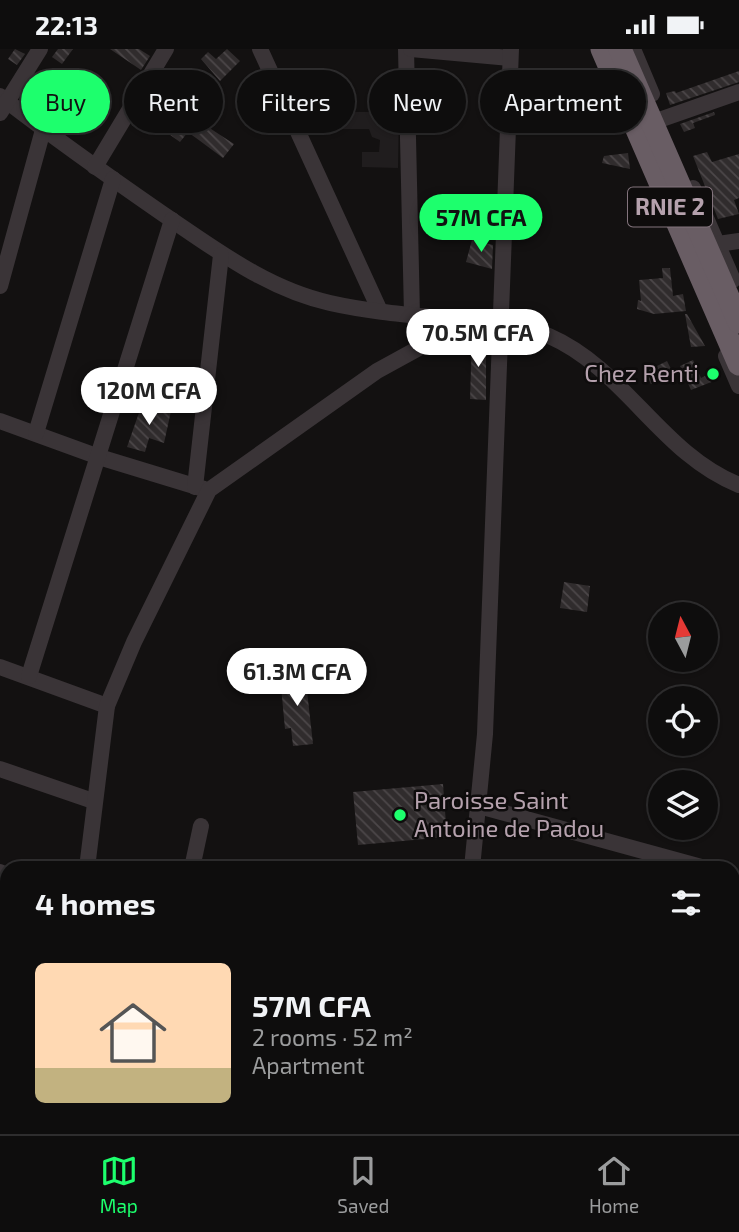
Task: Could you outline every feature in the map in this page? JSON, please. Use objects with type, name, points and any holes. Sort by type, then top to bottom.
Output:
[{"type":"highway","name":"RNIE 2","points":[[602,49],[739,364]]},
{"type":"highway","name":"RNIE 2","points":[[620,49],[739,322]]},
{"type":"street","points":[[21,116],[2,103],[40,49]]},
{"type":"street","points":[[95,167],[166,49]]},
{"type":"street","points":[[260,49],[380,311]]},
{"type":"street","points":[[412,315],[409,49],[510,54],[485,734],[473,861]]},
{"type":"street","points":[[592,49],[739,386]]},
{"type":"street","points":[[633,49],[739,295]]},
{"type":"street","points":[[662,119],[739,92]]},
{"type":"street","points":[[0,286],[42,133]]},
{"type":"street","points":[[47,133],[221,254],[297,293],[380,311],[501,321],[549,335],[582,354],[682,452],[718,476],[739,485]]},
{"type":"street","points":[[36,433],[113,179]]},
{"type":"street","points":[[29,676],[172,220]]},
{"type":"street","points":[[718,244],[739,241]]},
{"type":"street","points":[[87,861],[107,706],[202,489],[221,254]]},
{"type":"street","points":[[202,489],[377,371],[470,320]]},
{"type":"street","points":[[0,421],[99,457],[202,489]]},
{"type":"street","points":[[0,667],[107,706]]},
{"type":"street","points":[[0,769],[93,801]]},
{"type":"street","points":[[479,806],[679,861]]},
{"type":"street","points":[[194,861],[201,826]]},
{"type":"shaded area","points":[[355,112],[369,112],[369,129],[355,129]]},
{"type":"shaded area","points":[[370,133],[399,133],[398,168],[362,167],[362,152],[379,152],[380,140],[372,137]]},
{"type":"building","points":[[15,49],[25,54],[17,65],[8,59]]},
{"type":"building","points":[[58,49],[73,49],[62,64],[52,57]]},
{"type":"building","points":[[110,49],[139,49],[150,56],[141,70]]},
{"type":"building","points":[[227,49],[240,61],[223,78],[223,70],[210,70],[201,59],[208,52],[216,59]]},
{"type":"building","points":[[739,71],[739,82],[670,105],[666,93],[676,93]]},
{"type":"building","points":[[714,112],[715,115],[693,123],[695,128],[684,132],[680,124]]},
{"type":"building","points":[[167,133],[187,133],[180,142]]},
{"type":"building","points":[[189,133],[217,133],[234,144],[223,158]]},
{"type":"building","points":[[707,152],[712,162],[739,154],[739,198],[734,200],[739,214],[718,219],[693,156]]},
{"type":"building","points":[[628,153],[630,169],[602,163],[604,156]]},
{"type":"building","points":[[648,205],[648,215],[635,216],[634,206]]},
{"type":"building","points":[[472,240],[493,245],[492,269],[466,262]]},
{"type":"building","points":[[662,268],[670,268],[673,296],[683,294],[686,311],[654,314],[637,309],[638,300],[641,301],[639,280],[663,278]]},
{"type":"building","points":[[687,314],[705,346],[691,347]]},
{"type":"building","points":[[472,337],[486,338],[486,400],[470,399]]},
{"type":"building","points":[[693,360],[701,378],[715,371],[719,379],[691,390],[680,366]]},
{"type":"building","points":[[667,361],[673,373],[651,384],[645,372]]},
{"type":"building","points":[[142,404],[171,411],[164,443],[149,438],[145,452],[127,447]]},
{"type":"building","points":[[564,582],[590,586],[587,612],[560,608]]},
{"type":"building","points":[[305,673],[313,744],[293,746],[291,728],[285,729],[280,676]]},
{"type":"building","name":"Paroisse Saint Antoine de Padou","points":[[443,784],[447,837],[358,845],[353,792]]},
{"type":"place","name":"Chez Renti","points":[[713,374]]},
{"type":"place","name":"Paroisse Saint Antoine de Padou","points":[[400,815]]}]
